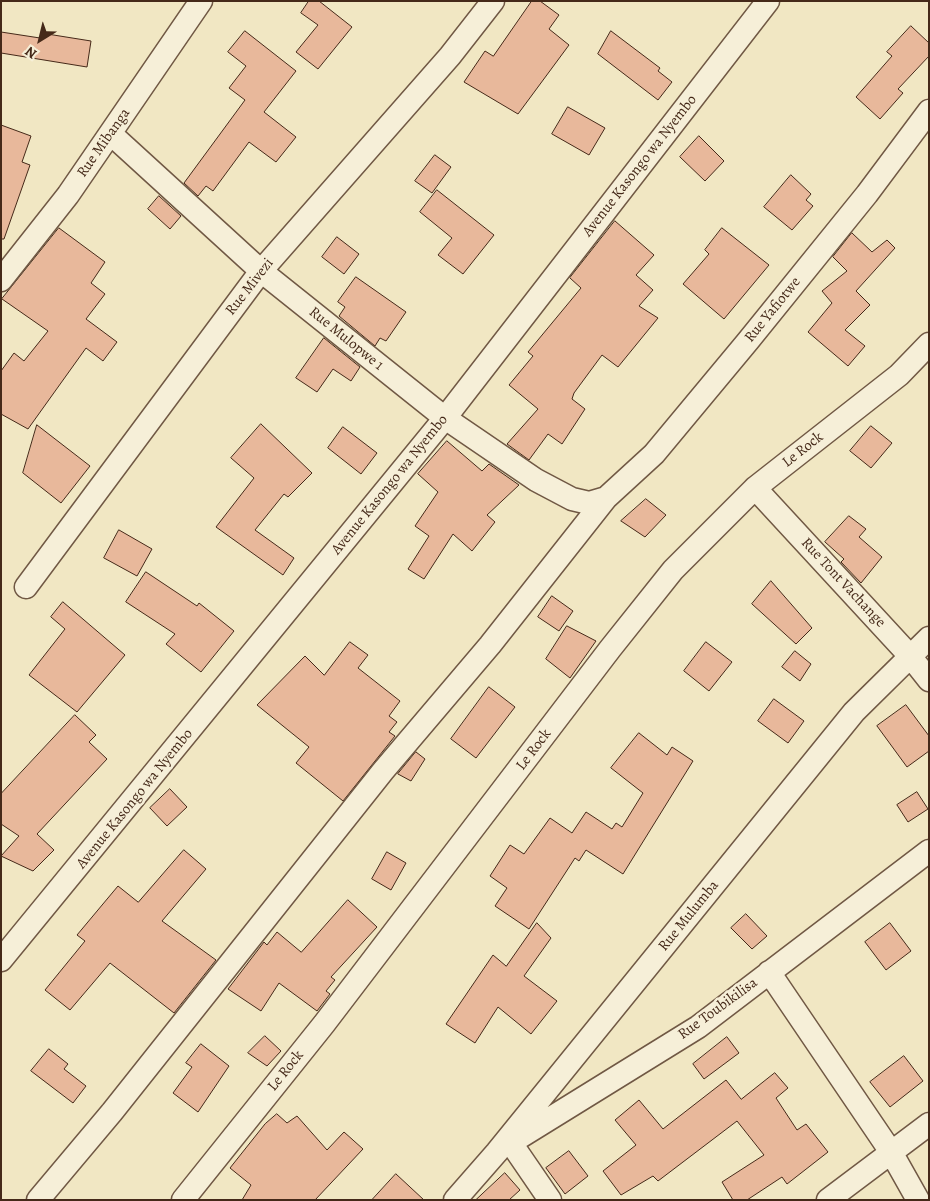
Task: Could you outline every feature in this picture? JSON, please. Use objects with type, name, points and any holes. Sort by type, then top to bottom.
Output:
[{"type":"street","name":"Rue Mibanga","points":[[1,280],[68,196],[201,1]]},
{"type":"street","name":"Rue Mivezi","points":[[26,587],[261,271],[450,56],[493,1]]},
{"type":"street","name":"Avenue Kasongo wa Nyembo","points":[[1,960],[445,418],[768,1]]},
{"type":"street","name":"Rue Yafiotwe","points":[[38,1200],[112,1112],[371,785],[490,645],[606,498],[654,454],[867,194],[929,111]]},
{"type":"street","name":"Rue Mulopwe 1","points":[[111,134],[261,271],[445,418],[536,480],[572,499],[589,503],[606,498]]},
{"type":"street","name":"Le Rock","points":[[183,1200],[324,1024],[482,820],[610,649],[673,570],[755,488],[899,375],[929,344]]},
{"type":"street","name":"Rue Tont Vachange","points":[[755,488],[910,656],[929,680]]},
{"type":"street","name":"Rue Mulumba","points":[[456,1200],[504,1148],[854,712],[929,638]]},
{"type":"street","name":"Rue Toubikilisa","points":[[504,1148],[698,1027],[929,851]]},
{"type":"street","points":[[769,972],[891,1152],[918,1200]]},
{"type":"street","points":[[828,1200],[929,1124]]},
{"type":"street","points":[[504,1148],[550,1200]]},
{"type":"building","points":[[309,1],[319,1],[352,27],[318,69],[296,52],[318,25],[301,13]]},
{"type":"building","points":[[532,1],[540,1],[559,15],[549,29],[569,45],[518,114],[464,82],[485,51],[493,56]]},
{"type":"building","points":[[911,26],[929,43],[929,56],[898,89],[903,93],[880,119],[856,97],[892,56],[887,52]]},
{"type":"building","points":[[245,31],[296,71],[264,112],[296,137],[276,162],[249,142],[213,191],[206,186],[198,196],[184,183],[245,100],[229,88],[246,66],[228,52]]},
{"type":"building","points":[[611,31],[660,68],[658,71],[672,82],[658,100],[598,54]]},
{"type":"building","points":[[1,32],[40,38],[41,33],[91,41],[87,67],[1,53]]},
{"type":"building","points":[[568,107],[605,128],[589,155],[552,134]]},
{"type":"building","points":[[1,125],[31,136],[22,162],[30,165],[4,239],[1,239]]},
{"type":"building","points":[[699,136],[724,161],[705,181],[680,157]]},
{"type":"building","points":[[435,155],[451,167],[432,193],[415,181]]},
{"type":"building","points":[[791,175],[811,194],[806,200],[813,206],[792,230],[764,207]]},
{"type":"building","points":[[437,190],[494,235],[463,274],[438,255],[452,238],[420,212]]},
{"type":"building","points":[[159,196],[181,216],[170,229],[148,209]]},
{"type":"building","points":[[615,221],[654,255],[636,275],[653,290],[639,306],[658,318],[618,367],[602,355],[574,393],[572,399],[585,409],[562,444],[548,434],[529,460],[507,444],[538,409],[509,385],[533,356],[528,352],[581,288],[570,278]]},
{"type":"building","points":[[59,228],[105,262],[91,283],[105,294],[86,319],[117,342],[103,361],[86,348],[28,429],[1,414],[1,371],[14,353],[24,361],[48,331],[2,299]]},
{"type":"building","points":[[722,228],[769,265],[724,319],[683,284],[709,254],[705,250]]},
{"type":"building","points":[[852,233],[872,252],[887,240],[895,248],[856,291],[870,305],[845,330],[865,346],[848,366],[808,332],[832,303],[822,291],[847,271],[833,257]]},
{"type":"building","points":[[337,237],[359,254],[344,274],[322,257]]},
{"type":"building","points":[[356,277],[406,312],[386,341],[380,338],[375,346],[339,316],[345,307],[338,302]]},
{"type":"building","points":[[324,338],[360,367],[351,381],[333,369],[317,392],[296,378]]},
{"type":"building","points":[[261,424],[312,473],[288,497],[284,494],[255,530],[294,558],[283,575],[216,527],[254,478],[231,458]]},
{"type":"building","points":[[37,425],[90,466],[61,503],[23,473]]},
{"type":"building","points":[[871,426],[892,443],[871,468],[850,451]]},
{"type":"building","points":[[343,427],[377,453],[361,474],[328,448]]},
{"type":"building","points":[[447,441],[482,471],[489,464],[519,485],[487,515],[495,522],[472,551],[453,534],[424,579],[408,569],[429,536],[415,526],[438,492],[418,474]]},
{"type":"building","points":[[646,499],[666,515],[645,537],[621,521]]},
{"type":"building","points":[[849,516],[866,529],[859,537],[882,557],[861,583],[841,562],[844,559],[825,542]]},
{"type":"building","points":[[119,530],[152,549],[137,576],[104,558]]},
{"type":"building","points":[[146,572],[197,606],[199,603],[234,631],[201,672],[166,644],[175,634],[126,602]]},
{"type":"building","points":[[771,581],[812,628],[796,644],[752,604]]},
{"type":"building","points":[[552,596],[573,611],[559,631],[538,617]]},
{"type":"building","points":[[63,602],[125,655],[77,712],[29,675],[65,629],[51,617]]},
{"type":"building","points":[[567,626],[596,641],[570,678],[546,659]]},
{"type":"building","points":[[350,642],[368,655],[358,668],[400,701],[389,716],[397,722],[389,732],[395,736],[343,801],[296,763],[309,747],[257,705],[305,656],[324,675]]},
{"type":"building","points":[[706,642],[732,662],[709,691],[684,671]]},
{"type":"building","points":[[795,651],[811,664],[800,681],[782,667]]},
{"type":"building","points":[[489,687],[515,707],[476,758],[451,739]]},
{"type":"building","points":[[774,699],[804,721],[788,743],[758,721]]},
{"type":"building","points":[[906,705],[929,736],[929,751],[907,767],[877,726]]},
{"type":"building","points":[[75,715],[96,735],[89,742],[107,759],[37,834],[54,850],[33,871],[1,856],[19,836],[1,824],[1,794]]},
{"type":"building","points":[[639,733],[667,755],[672,747],[693,761],[623,874],[586,850],[579,861],[575,858],[529,929],[495,906],[507,888],[490,876],[510,845],[524,854],[550,818],[572,833],[586,812],[612,829],[616,823],[622,827],[643,793],[611,768]]},
{"type":"building","points":[[416,752],[425,759],[411,781],[398,774]]},
{"type":"building","points":[[170,789],[187,807],[167,826],[150,808]]},
{"type":"building","points":[[917,792],[928,809],[908,822],[897,805]]},
{"type":"building","points":[[184,850],[206,869],[162,921],[216,960],[174,1013],[110,963],[70,1010],[45,990],[85,941],[77,935],[118,886],[138,902]]},
{"type":"building","points":[[387,852],[406,863],[391,890],[372,879]]},
{"type":"building","points":[[348,900],[377,927],[331,977],[335,980],[326,991],[330,994],[317,1011],[279,983],[261,1011],[228,989],[264,942],[267,945],[277,932],[301,952]]},
{"type":"building","points":[[746,914],[767,936],[752,949],[731,928]]},
{"type":"building","points":[[537,923],[551,938],[524,976],[557,1001],[531,1034],[498,1007],[475,1043],[446,1024],[493,955],[506,966]]},
{"type":"building","points":[[890,923],[911,951],[886,970],[865,942]]},
{"type":"building","points":[[265,1036],[281,1051],[267,1066],[248,1053]]},
{"type":"building","points":[[727,1037],[739,1053],[704,1079],[693,1064]]},
{"type":"building","points":[[201,1044],[229,1066],[198,1112],[173,1093],[192,1067],[186,1063]]},
{"type":"building","points":[[49,1049],[68,1064],[64,1069],[86,1086],[73,1103],[31,1071]]},
{"type":"building","points":[[904,1056],[923,1081],[890,1107],[870,1082]]},
{"type":"building","points":[[775,1073],[788,1088],[776,1098],[797,1130],[806,1124],[828,1152],[787,1184],[782,1177],[747,1200],[733,1200],[722,1182],[764,1155],[737,1121],[658,1181],[653,1176],[621,1195],[603,1171],[636,1145],[615,1120],[639,1100],[663,1129],[726,1080],[741,1099]]},
{"type":"building","points":[[277,1114],[287,1123],[297,1116],[327,1150],[344,1132],[363,1149],[315,1200],[242,1200],[251,1185],[230,1168],[265,1124]]},
{"type":"building","points":[[569,1151],[588,1176],[565,1194],[546,1168]]},
{"type":"building","points":[[505,1173],[520,1190],[509,1200],[476,1200]]},
{"type":"building","points":[[396,1174],[424,1200],[372,1200]]}]
